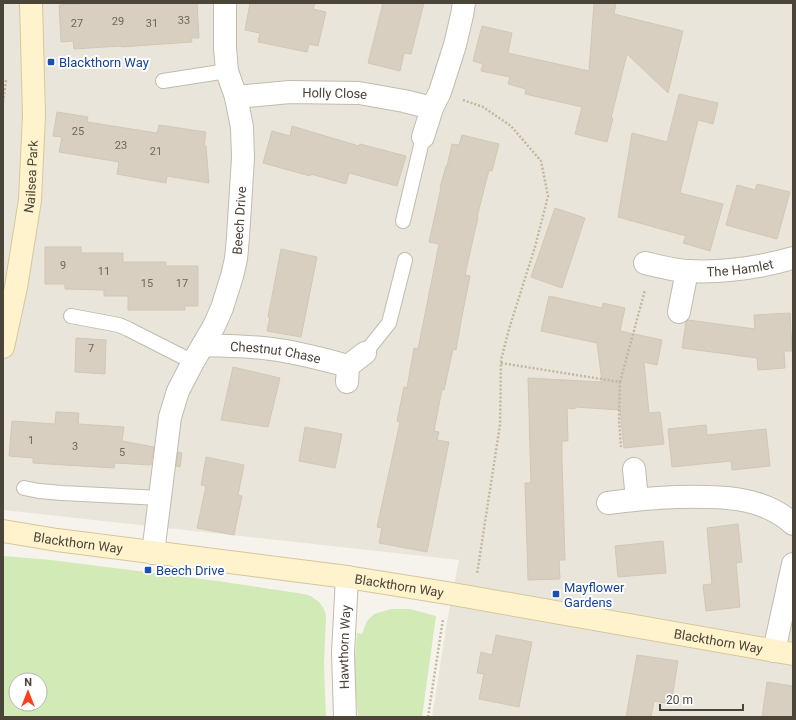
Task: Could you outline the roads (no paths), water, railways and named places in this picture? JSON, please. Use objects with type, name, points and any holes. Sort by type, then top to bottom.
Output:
[{"type":"street","name":"Nailsea Park","points":[[3,347],[16,287],[30,200],[34,115],[31,3]]},
{"type":"street","name":"Beech Drive","points":[[153,553],[170,417],[178,391],[214,326],[222,308],[236,259],[242,158],[241,120],[236,97],[227,72],[225,48],[225,3]]},
{"type":"street","points":[[423,137],[456,45],[464,3]]},
{"type":"street","name":"Holly Close","points":[[236,97],[290,92],[359,93],[404,101],[436,100]]},
{"type":"street","name":"The Hamlet","points":[[649,264],[687,271],[731,270],[758,267],[793,258]]},
{"type":"street","points":[[679,312],[687,271]]},
{"type":"street","name":"Chestnut Chase","points":[[198,354],[235,346],[271,349],[319,358],[347,374],[365,353]]},
{"type":"street","points":[[634,470],[637,499]]},
{"type":"street","points":[[608,503],[637,499],[703,496],[733,498],[764,506],[781,514],[793,524]]},
{"type":"street","name":"Blackthorn Way","points":[[3,531],[153,553],[347,577],[784,652]]},
{"type":"street","points":[[784,652],[793,564]]},
{"type":"street","name":"Hawthorn Way","points":[[345,717],[343,653],[347,577]]},
{"type":"lane","points":[[163,81],[227,72]]},
{"type":"lane","points":[[403,221],[423,137]]},
{"type":"lane","points":[[365,353],[388,323],[405,260]]},
{"type":"lane","points":[[71,316],[119,325],[198,354]]},
{"type":"lane","points":[[24,488],[62,493],[160,498]]},
{"type":"place","name":"Blackthorn Way","points":[[51,62]]},
{"type":"place","name":"Beech Drive","points":[[148,570]]},
{"type":"place","name":"Mayflower Gardens","points":[[556,594]]}]
